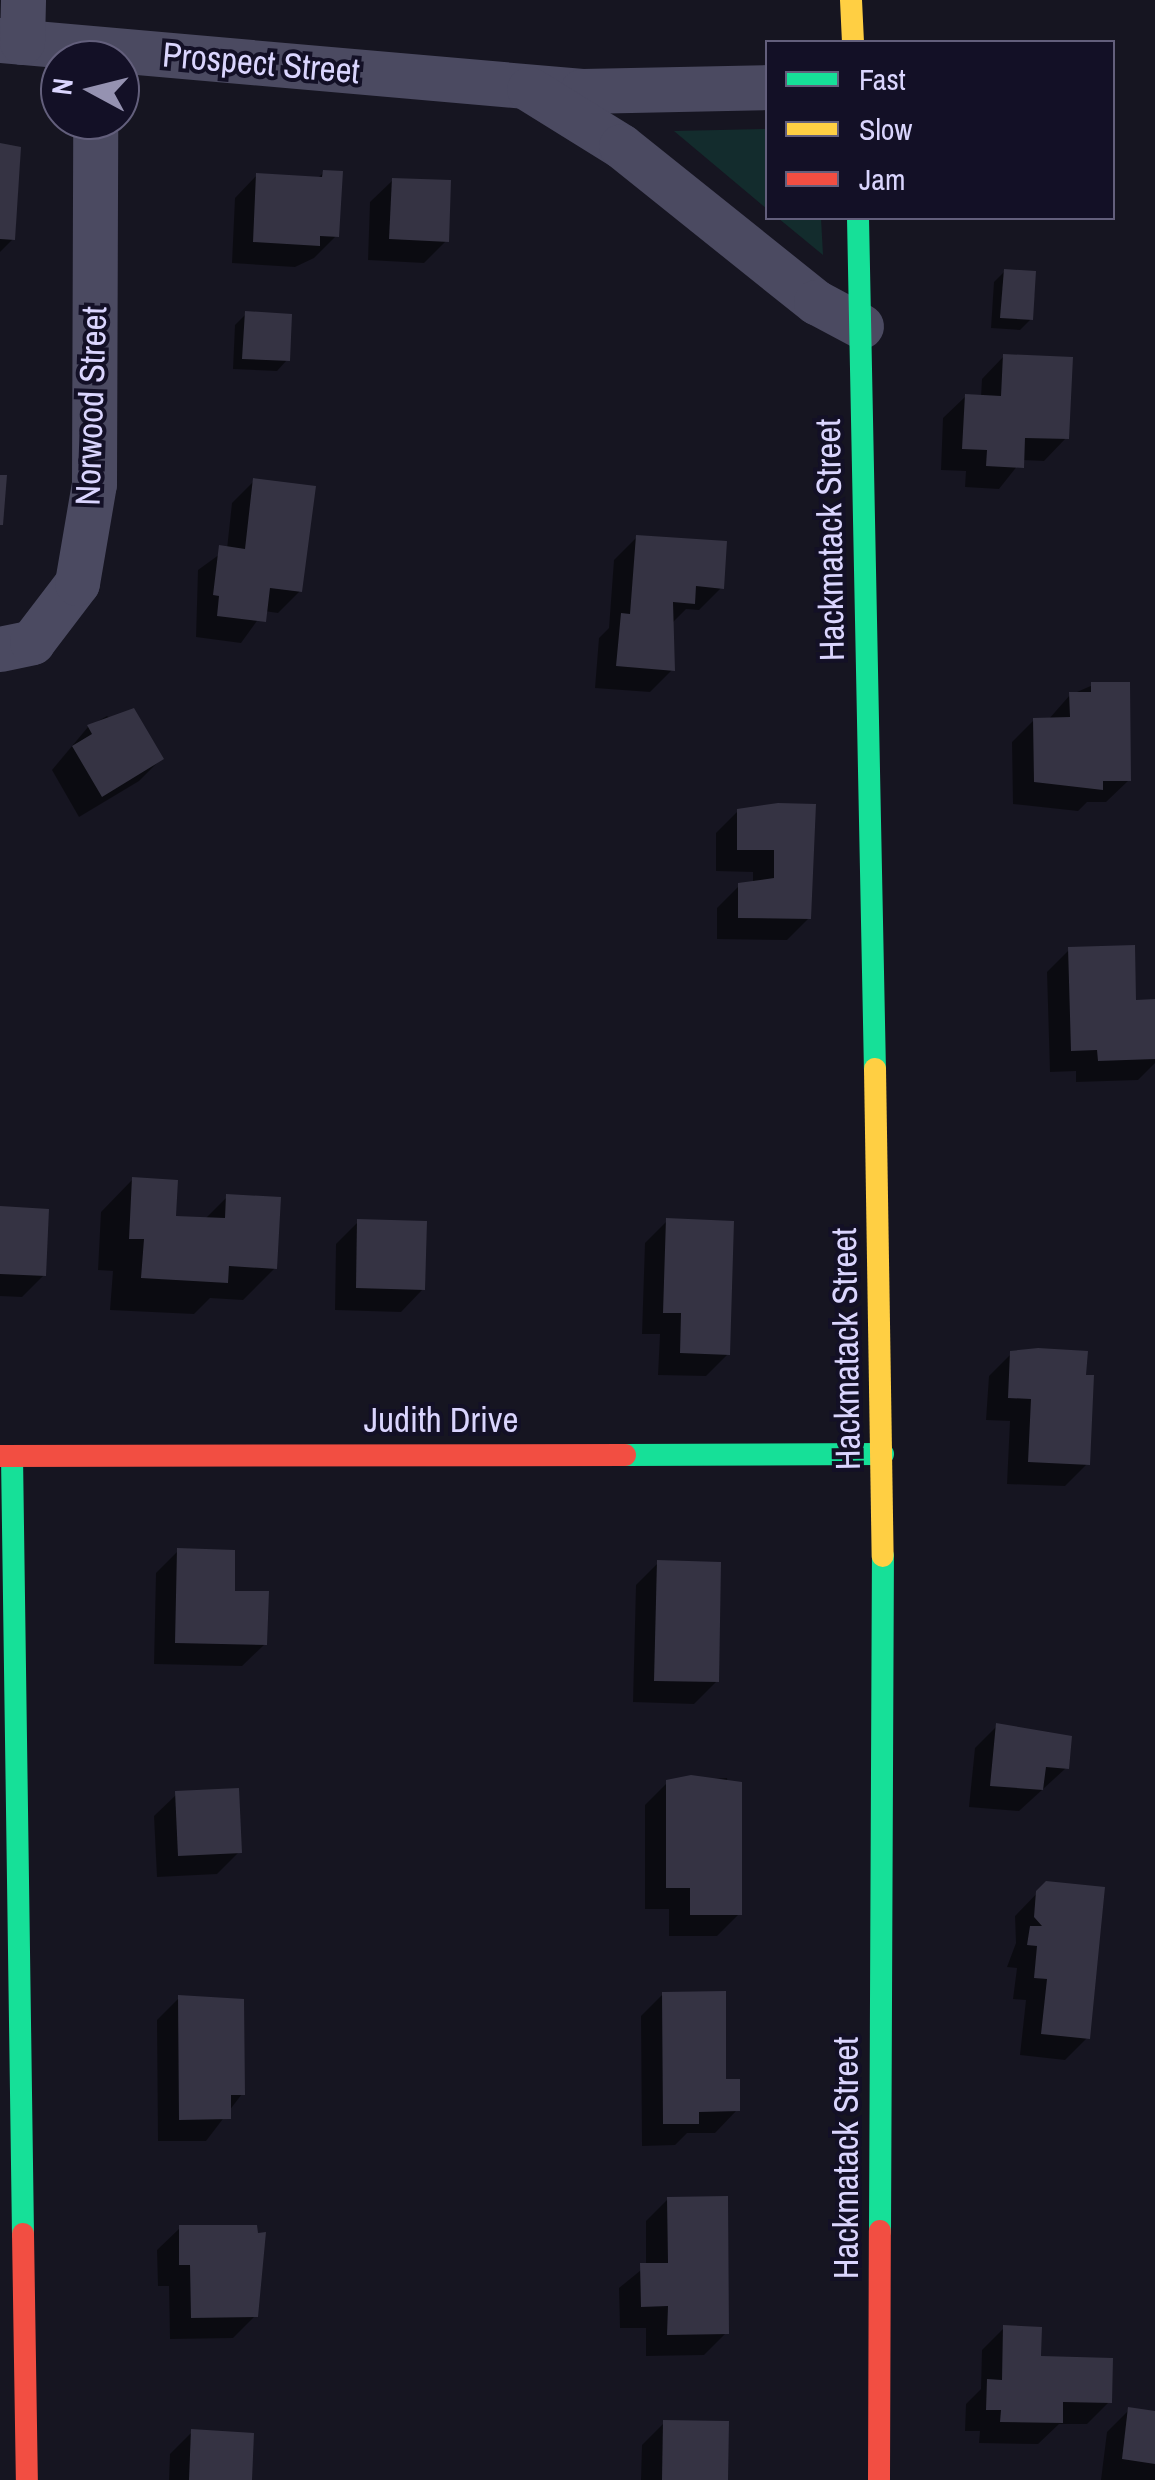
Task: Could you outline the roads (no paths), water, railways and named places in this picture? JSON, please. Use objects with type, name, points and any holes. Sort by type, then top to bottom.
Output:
[{"type":"street","points":[[851,0],[853,40]]},
{"type":"street","name":"Prospect Street","points":[[15,27],[54,40]]},
{"type":"street","name":"Prospect Street","points":[[140,57],[523,86],[765,86]]},
{"type":"street","name":"Prospect Street","points":[[523,86],[622,146],[816,302],[861,326]]},
{"type":"street","name":"Norwood Street","points":[[0,650],[32,642],[78,582],[94,484],[95,140]]},
{"type":"street","name":"Hackmatack Street","points":[[858,220],[883,1454],[879,2480]]},
{"type":"street","name":"Judith Drive","points":[[6,1456],[883,1454]]},
{"type":"street","points":[[6,1456],[27,2480]]}]
